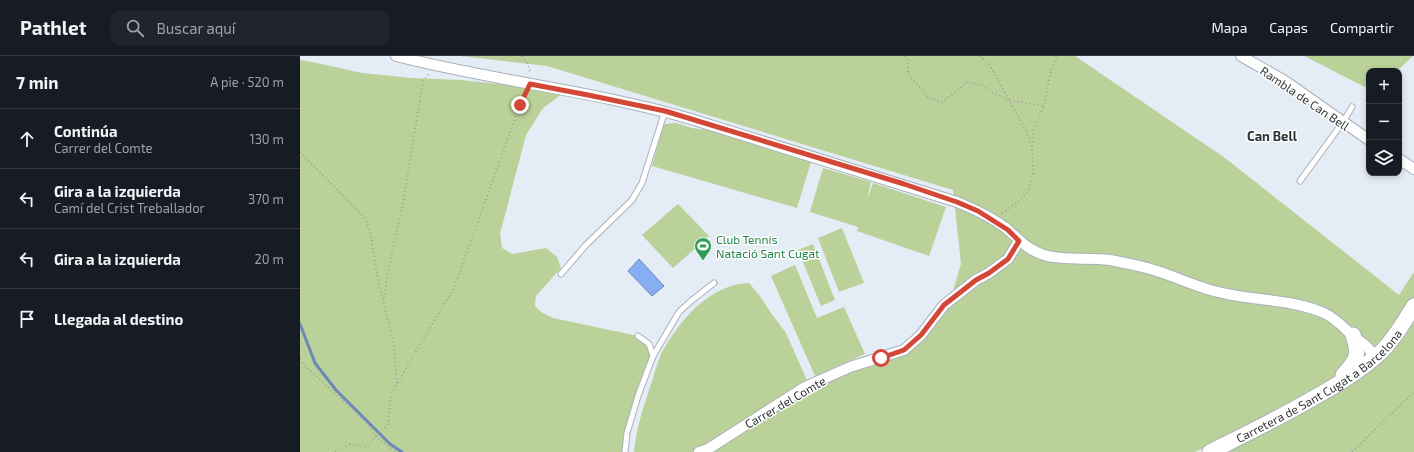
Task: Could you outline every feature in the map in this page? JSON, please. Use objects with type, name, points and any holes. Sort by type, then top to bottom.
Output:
[{"type":"main road","name":"Carretera de Sant Cugat a Barcelona","points":[[1210,452],[1280,417],[1330,389],[1396,335],[1414,306]]},
{"type":"main road","points":[[1353,336],[1363,353],[1374,353]]},
{"type":"main road","points":[[1330,389],[1349,369],[1356,358],[1357,346],[1353,336]]},
{"type":"street","points":[[396,56],[441,67],[665,111],[957,202],[992,219],[1008,230],[1019,241],[1034,251],[1046,255],[1106,260],[1129,264],[1157,271],[1221,293],[1288,303],[1309,308],[1338,322],[1353,336]]},
{"type":"street","name":"Rambla de Can Bell","points":[[1241,56],[1285,81],[1366,138]]},
{"type":"street","points":[[1402,161],[1414,169]]},
{"type":"street","name":"Carrer del Comte","points":[[700,452],[708,449],[805,387],[850,367],[904,350],[921,335],[944,305],[976,280],[989,273],[1008,259],[1019,241]]},
{"type":"lane","points":[[1300,181],[1343,122],[1352,107]]},
{"type":"lane","points":[[561,274],[585,246],[632,200],[642,183],[665,111]]},
{"type":"lane","points":[[625,452],[626,433],[638,396],[654,356],[679,312],[690,301],[714,284]]},
{"type":"lane","points":[[638,336],[649,344],[654,356]]},
{"type":"path","points":[[335,452],[350,444],[366,447],[388,424],[391,395],[454,288],[520,105],[533,85],[526,63],[522,56]]},
{"type":"path","points":[[905,56],[908,60],[908,74],[928,96],[942,102],[966,82],[982,85],[993,93],[1008,100],[1044,106]]},
{"type":"path","points":[[980,56],[989,64],[1026,131],[1032,148]]},
{"type":"path","points":[[992,219],[1018,202],[1028,191],[1033,173],[1032,148],[1034,127],[1044,106],[1050,74],[1057,56]]},
{"type":"path","points":[[383,300],[403,203],[423,81]]},
{"type":"path","points":[[300,152],[366,219],[394,346],[397,384]]},
{"type":"path","points":[[300,359],[303,364],[338,398],[368,424],[376,437],[396,452]]},
{"type":"path","points":[[1352,452],[1414,392]]},
{"type":"green space","points":[[461,56],[1075,56],[1225,158],[1399,295],[1414,272],[1414,452],[1214,452],[1245,427],[1195,452],[634,452],[642,411],[662,352],[675,331],[699,304],[731,286],[749,283],[760,296],[786,333],[809,385],[904,350],[944,305],[946,314],[961,264],[953,190],[547,66]]},
{"type":"green space","points":[[1304,56],[1413,56],[1400,68],[1366,68],[1366,87]]},
{"type":"green space","points":[[300,60],[362,73],[412,78],[460,80],[566,91],[543,108],[526,135],[500,234],[502,248],[512,254],[546,248],[557,257],[561,268],[536,296],[535,306],[541,312],[553,318],[638,336],[649,344],[653,356],[638,396],[625,452],[300,452]]},
{"type":"green space","points":[[676,123],[692,128],[716,131],[811,162],[797,208],[652,166],[665,124]]},
{"type":"green space","points":[[823,168],[871,182],[867,200],[873,183],[946,207],[929,256],[857,231],[858,227],[810,212]]},
{"type":"green space","points":[[678,204],[709,236],[673,268],[642,235]]},
{"type":"green space","points":[[842,228],[864,283],[839,292],[818,238]]},
{"type":"green space","points":[[813,244],[835,300],[821,306],[798,250]]},
{"type":"green space","points":[[795,265],[817,318],[844,307],[865,354],[815,376],[771,276]]},
{"type":"water","points":[[639,259],[664,286],[652,296],[628,271]]},
{"type":"waterway","points":[[300,324],[315,363],[336,390],[390,444],[402,452]]},
{"type":"place","name":"Club Tennis Natació Sant Cugat","points":[[703,261]]},
{"type":"district","name":"Can Bell","points":[[1272,136]]},
{"type":"route","points":[[520,105],[530,84],[665,111],[904,184],[957,202],[992,219],[1008,230],[1019,241],[1008,259],[1000,266],[976,280],[944,305],[921,335],[904,350],[881,358]]}]
